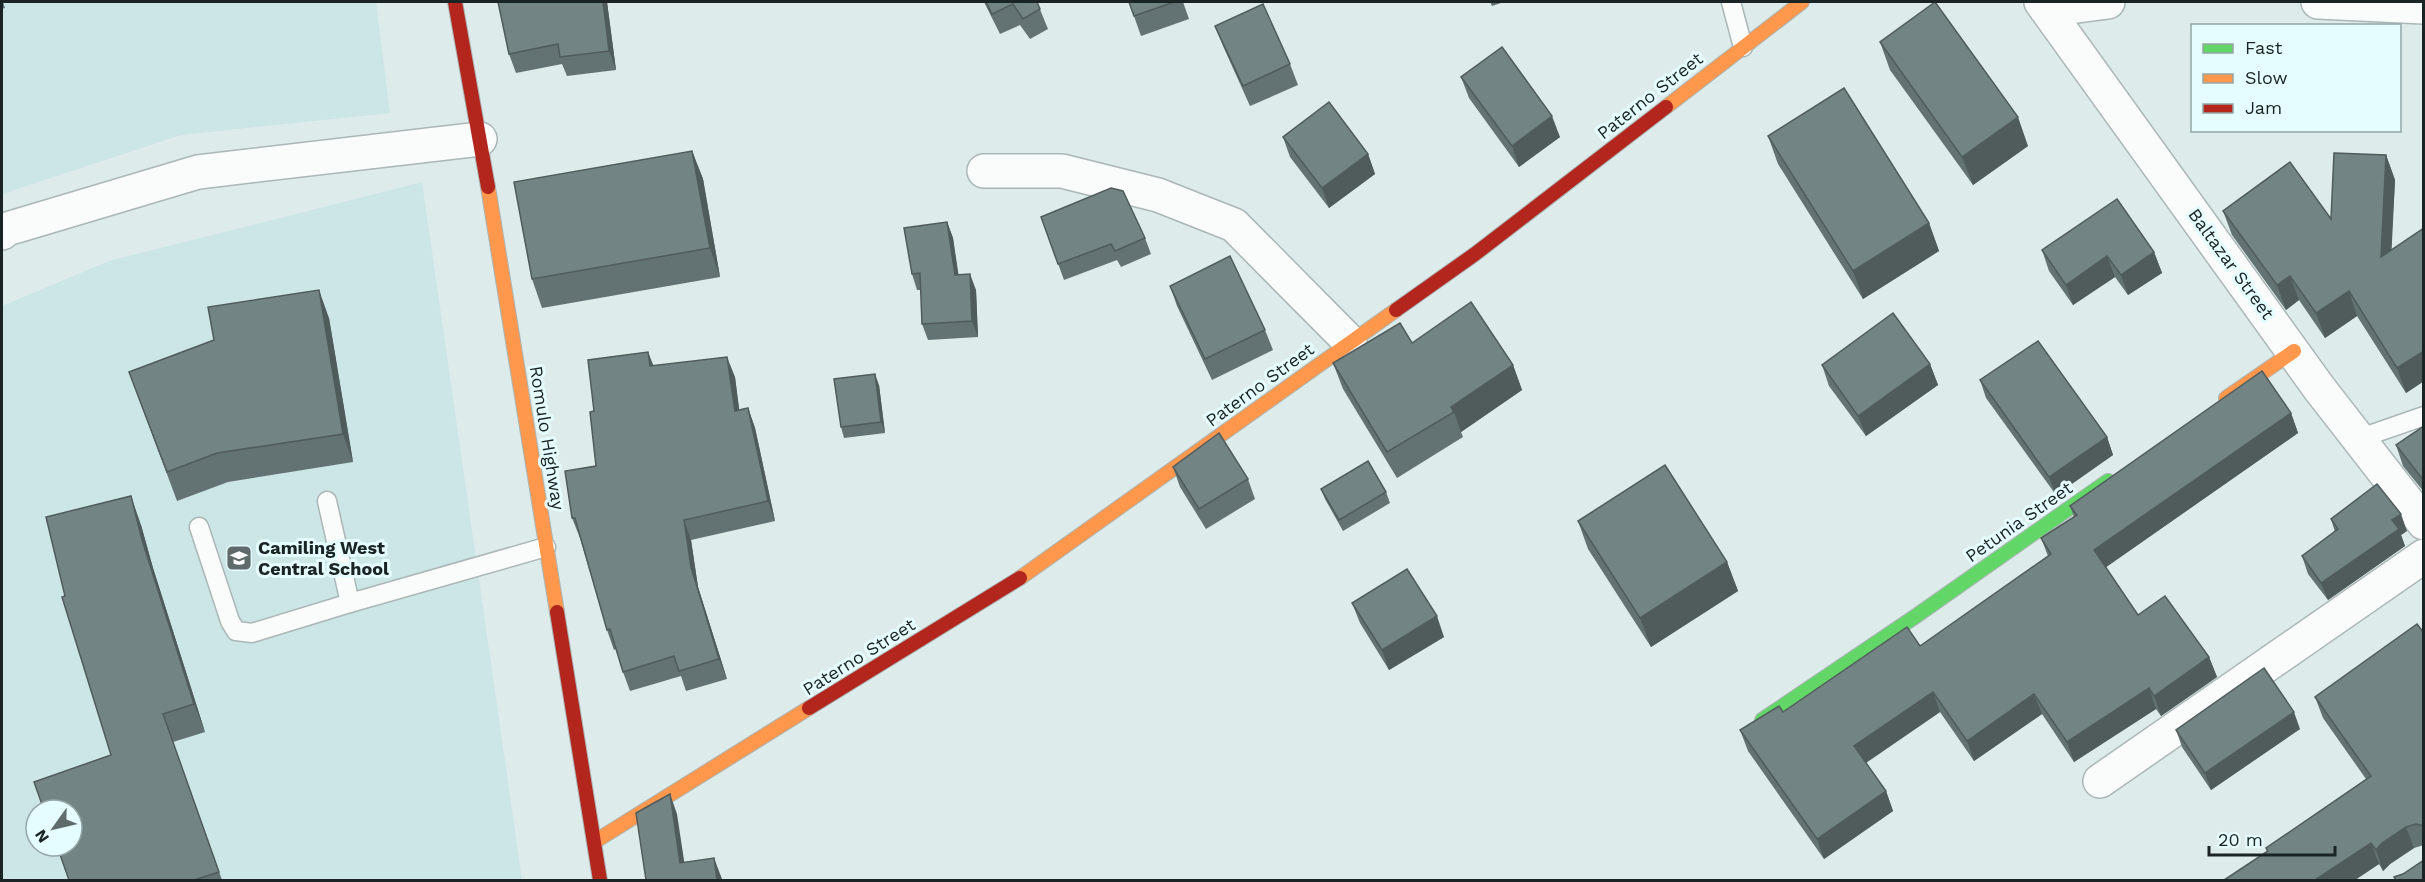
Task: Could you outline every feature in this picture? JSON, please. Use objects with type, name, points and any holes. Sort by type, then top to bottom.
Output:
[{"type":"main road","name":"Romulo Highway","points":[[455,2],[480,139],[600,880]]},
{"type":"main road","name":"Paterno Street","points":[[594,842],[1027,573],[1475,254],[1802,2]]},
{"type":"main road","points":[[2216,405],[2294,351]]},
{"type":"main road","name":"Petunia Street","points":[[1762,720],[2120,473]]},
{"type":"street","points":[[2044,6],[2108,2]]},
{"type":"street","points":[[2318,2],[2424,7]]},
{"type":"street","name":"Baltazar Street","points":[[2044,6],[2358,439],[2424,523]]},
{"type":"street","points":[[2,233],[7,229],[198,172],[480,139]]},
{"type":"street","points":[[984,171],[1062,171],[1158,195],[1234,225],[1350,342]]},
{"type":"street","points":[[2100,781],[2424,556]]},
{"type":"lane","points":[[1731,2],[1743,48]]},
{"type":"lane","points":[[2358,439],[2424,416]]},
{"type":"lane","points":[[327,501],[350,603]]},
{"type":"lane","points":[[199,527],[230,621],[236,631],[252,633],[546,547]]},
{"type":"shaded area","points":[[2,2],[376,2],[390,113],[181,135],[2,194]]},
{"type":"shaded area","name":"Camiling West Central School","points":[[422,182],[522,880],[2,880],[2,306],[109,261]]},
{"type":"building","points":[[498,2],[603,2],[609,51],[560,57],[558,44],[509,54]]},
{"type":"building","points":[[986,2],[1037,2],[1040,9],[1023,19],[1013,4],[992,14]]},
{"type":"building","points":[[1129,2],[1174,2],[1134,16]]},
{"type":"building","points":[[1935,2],[2018,117],[1962,157],[1880,42]]},
{"type":"building","points":[[1263,4],[1290,64],[1243,86],[1215,26]]},
{"type":"building","points":[[1502,47],[1552,116],[1512,146],[1461,77]]},
{"type":"building","points":[[1844,88],[1929,223],[1853,271],[1768,136]]},
{"type":"building","points":[[1329,102],[1368,154],[1322,188],[1283,137]]},
{"type":"building","points":[[692,151],[710,248],[532,279],[514,182]]},
{"type":"building","points":[[2334,153],[2386,155],[2381,257],[2424,228],[2424,351],[2397,368],[2349,291],[2316,313],[2290,276],[2277,285],[2223,211],[2290,162],[2331,219]]},
{"type":"building","points":[[1111,188],[1123,191],[1145,238],[1115,251],[1111,244],[1058,264],[1041,217]]},
{"type":"building","points":[[2117,199],[2154,252],[2121,275],[2107,256],[2066,285],[2042,250]]},
{"type":"building","points":[[947,222],[955,275],[970,274],[972,321],[922,324],[920,273],[912,274],[904,228]]},
{"type":"building","points":[[1230,256],[1265,330],[1205,359],[1170,286]]},
{"type":"building","points":[[319,290],[343,434],[217,453],[167,472],[129,372],[214,340],[208,307]]},
{"type":"building","points":[[1471,302],[1513,365],[1451,407],[1454,412],[1387,452],[1333,363],[1400,323],[1412,343]]},
{"type":"building","points":[[1893,313],[1930,364],[1858,416],[1822,365]]},
{"type":"building","points":[[2038,341],[2107,437],[2049,477],[1980,380]]},
{"type":"building","points":[[648,352],[650,366],[727,357],[735,411],[748,408],[768,501],[684,520],[691,567],[719,659],[679,671],[674,656],[623,672],[610,629],[607,630],[575,518],[572,518],[565,471],[596,466],[590,412],[594,411],[588,360]]},
{"type":"building","points":[[2262,371],[2291,413],[2094,550],[2138,615],[2165,596],[2209,657],[2154,696],[2149,688],[2067,742],[2034,694],[1967,741],[1933,692],[1854,746],[1886,791],[1817,839],[1740,730],[1779,706],[1783,712],[1907,627],[1920,646],[2051,554],[2041,538],[2077,515],[2070,506]]},
{"type":"building","points":[[875,374],[881,422],[841,427],[834,379]]},
{"type":"building","points":[[2424,426],[2424,481],[2396,445]]},
{"type":"building","points":[[1219,433],[1248,479],[1199,509],[1173,467]]},
{"type":"building","points":[[1368,461],[1386,492],[1339,520],[1321,489]]},
{"type":"building","points":[[1665,465],[1727,562],[1640,618],[1578,521]]},
{"type":"building","points":[[2377,484],[2401,514],[2392,520],[2399,529],[2321,583],[2302,556],[2338,529],[2331,519]]},
{"type":"building","points":[[131,496],[142,540],[194,704],[163,714],[219,872],[194,880],[69,880],[61,858],[84,858],[84,798],[40,798],[34,782],[111,755],[62,597],[65,596],[46,517]]},
{"type":"building","points":[[1407,569],[1437,616],[1382,650],[1352,603]]},
{"type":"building","points":[[2417,624],[2424,633],[2424,826],[2416,824],[2406,827],[2382,843],[2376,850],[2371,843],[2315,880],[2224,880],[2268,851],[2266,848],[2371,776],[2315,697]]},
{"type":"building","points":[[2264,668],[2294,712],[2205,773],[2176,730]]},
{"type":"building","points":[[670,794],[680,863],[714,858],[717,880],[646,880],[636,813]]},
{"type":"building","points":[[2424,860],[2424,880],[2396,880],[2394,877],[2403,874]]},
{"type":"traffic: fast","points":[[1762,720],[1916,616],[2108,481]]},
{"type":"traffic: slow","points":[[1666,107],[1802,2]]},
{"type":"traffic: slow","points":[[488,187],[557,612]]},
{"type":"traffic: slow","points":[[1020,578],[1396,310]]},
{"type":"traffic: slow","points":[[2226,398],[2294,351]]},
{"type":"traffic: slow","points":[[594,842],[809,708]]},
{"type":"traffic: jam","points":[[455,2],[488,187]]},
{"type":"traffic: jam","points":[[1396,310],[1475,254],[1666,107]]},
{"type":"traffic: jam","points":[[809,708],[1020,578]]},
{"type":"traffic: jam","points":[[557,612],[600,880]]},
{"type":"place","name":"Camiling West Central School","points":[[239,558]]}]
